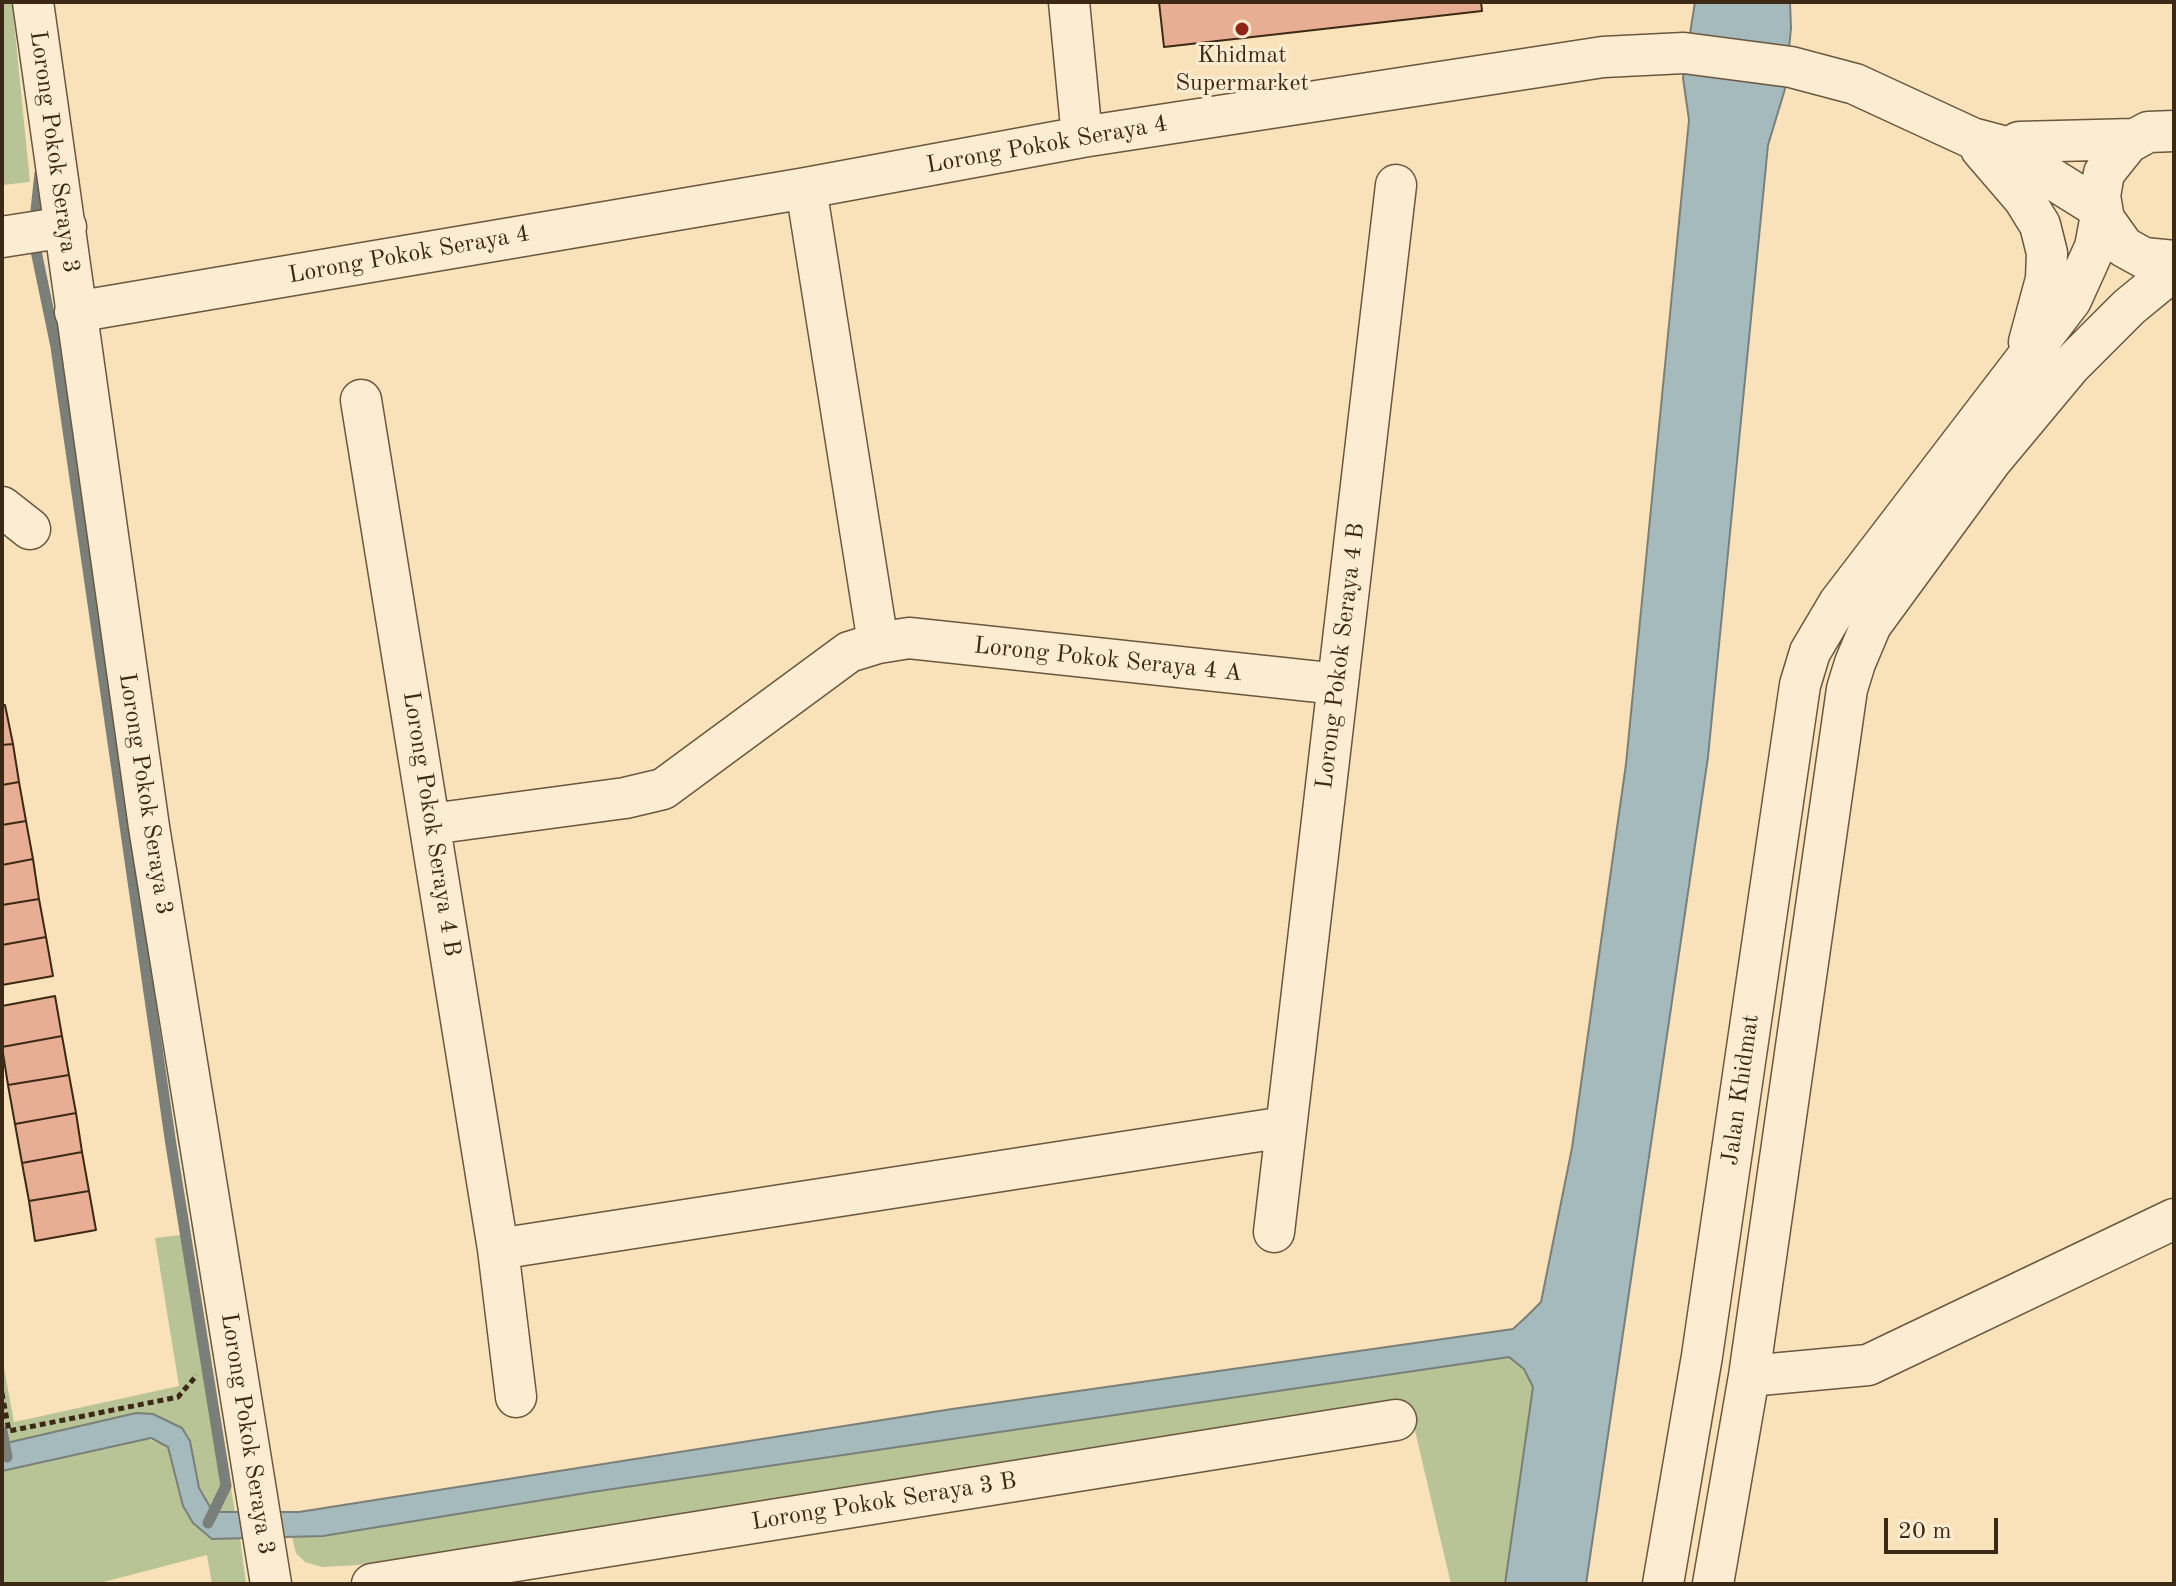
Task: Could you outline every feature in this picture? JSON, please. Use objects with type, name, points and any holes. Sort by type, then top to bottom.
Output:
[{"type":"street","name":"Lorong Pokok Seraya 3","points":[[33,2],[149,827],[268,1569]]},
{"type":"street","points":[[1069,2],[1082,137]]},
{"type":"street","name":"Lorong Pokok Seraya 4","points":[[75,312],[806,188],[1082,137],[1603,57],[1684,53],[1791,67],[1873,91],[1991,143],[2102,210]]},
{"type":"street","points":[[2016,371],[2040,306],[2047,253],[2040,225],[1991,143],[2163,132]]},
{"type":"street","name":"Jalan Khidmat","points":[[1663,1584],[1702,1356],[1800,685],[1810,652],[1839,603],[2071,300],[2095,247],[2102,210],[2104,173],[2117,153],[2163,132]]},
{"type":"street","name":"Lorong Pokok Seraya 4 B","points":[[1274,1232],[1396,185]]},
{"type":"street","points":[[806,188],[878,643]]},
{"type":"street","points":[[2102,210],[2110,229],[2124,247],[2144,258],[2174,261]]},
{"type":"street","points":[[2,237],[66,227]]},
{"type":"street","points":[[1713,1584],[1749,1376],[1847,689],[1861,646],[1871,625],[1982,474],[2051,389],[2084,351],[2174,270]]},
{"type":"street","name":"Lorong Pokok Seraya 4 B","points":[[361,400],[498,1249],[516,1397]]},
{"type":"street","name":"Lorong Pokok Seraya 4 A","points":[[431,824],[625,798],[663,789],[849,652],[909,638],[1338,684]]},
{"type":"street","points":[[498,1249],[1285,1127]]},
{"type":"street","points":[[1749,1376],[1868,1365],[2174,1219]]},
{"type":"street","name":"Lorong Pokok Seraya 3 B","points":[[372,1584],[543,1571],[1396,1420]]},
{"type":"path","points":[[2,1393],[9,1431],[178,1397],[201,1370]]},
{"type":"green space","points":[[2,2],[12,2],[30,182],[2,185]]},
{"type":"green space","points":[[189,1234],[235,1512],[213,1513],[199,1488],[194,1458],[136,1413],[2,1444],[2,1357],[14,1422],[179,1386],[155,1238]]},
{"type":"green space","points":[[1509,1357],[1524,1369],[1533,1387],[1505,1584],[1451,1584],[1408,1401],[359,1565],[322,1567],[305,1562],[296,1553],[292,1537],[323,1536],[592,1492]]},
{"type":"green space","points":[[143,1437],[168,1447],[183,1506],[212,1539],[240,1538],[246,1584],[212,1584],[207,1555],[96,1584],[2,1584],[2,1471]]},
{"type":"shaded area","points":[[1695,2],[1790,2],[1791,28],[1785,89],[1768,145],[1708,757],[1586,1584],[1505,1584],[1533,1387],[1524,1369],[1509,1357],[592,1492],[323,1536],[212,1539],[193,1523],[183,1506],[168,1447],[151,1438],[2,1471],[2,1444],[136,1413],[153,1414],[182,1428],[190,1441],[199,1488],[213,1512],[299,1512],[952,1409],[1513,1329],[1541,1302],[1572,1148],[1626,764],[1689,120],[1683,78]]},
{"type":"building","name":"Khidmat Supermarket","points":[[1159,2],[1481,2],[1482,11],[1164,47]]},
{"type":"building","points":[[2,705],[5,705],[13,744],[2,745]]},
{"type":"building","points":[[13,744],[19,782],[2,785],[2,745]]},
{"type":"building","points":[[19,782],[26,821],[2,825],[2,785]]},
{"type":"building","points":[[26,821],[33,859],[2,865],[2,825]]},
{"type":"building","points":[[33,859],[39,899],[2,905],[2,865]]},
{"type":"building","points":[[39,899],[46,937],[2,945],[2,905]]},
{"type":"building","points":[[46,937],[53,976],[2,985],[2,945]]},
{"type":"building","points":[[55,996],[62,1036],[2,1047],[2,1006]]},
{"type":"building","points":[[62,1036],[69,1075],[8,1085],[2,1047]]},
{"type":"building","points":[[69,1075],[76,1113],[15,1124],[8,1085]]},
{"type":"building","points":[[76,1113],[82,1152],[22,1163],[15,1124]]},
{"type":"building","points":[[82,1152],[89,1191],[29,1201],[22,1163]]},
{"type":"building","points":[[89,1191],[96,1230],[35,1241],[29,1201]]},
{"type":"waterway","points":[[36,210],[40,173]]},
{"type":"waterway","points":[[35,246],[56,347],[171,1145],[226,1486],[208,1523]]},
{"type":"waterway","points":[[2,1431],[7,1457]]},
{"type":"place","name":"Khidmat Supermarket","points":[[1242,29]]}]
